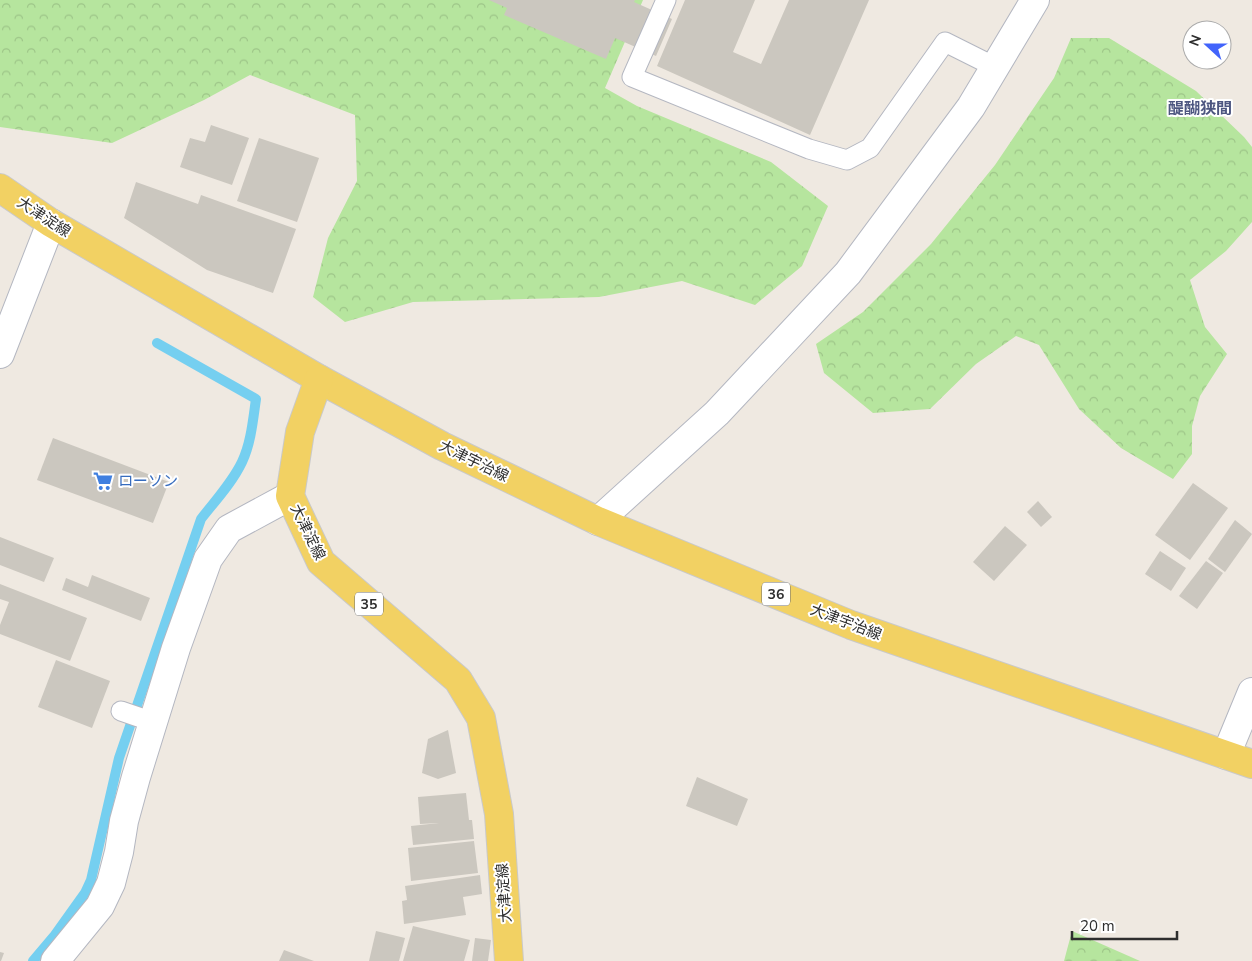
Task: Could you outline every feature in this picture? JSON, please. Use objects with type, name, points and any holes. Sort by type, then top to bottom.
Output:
[{"type":"main road","name":"大津淀線","points":[[0,188],[51,223],[319,379],[300,432],[290,496],[321,562],[458,680],[480,718],[499,814],[509,961]]},
{"type":"main road","name":"大津宇治線","points":[[319,379],[442,446],[598,520],[850,625],[1252,764]]},
{"type":"street","points":[[598,520],[716,413],[848,273],[971,107],[1035,0]]},
{"type":"street","points":[[0,354],[51,223]]},
{"type":"street","points":[[55,961],[100,906],[111,883],[148,720],[208,559],[229,529],[290,496]]},
{"type":"street","points":[[1226,755],[1252,692]]},
{"type":"lane","points":[[666,0],[632,77],[810,149],[847,160],[870,148],[945,42],[995,67]]},
{"type":"lane","points":[[121,711],[148,720]]},
{"type":"green space","points":[[0,0],[643,0],[605,88],[637,106],[771,162],[828,206],[802,266],[755,305],[682,281],[599,297],[413,302],[345,322],[313,297],[328,238],[357,181],[355,115],[250,75],[204,100],[112,143],[0,127]]},
{"type":"green space","points":[[1071,38],[1109,38],[1196,91],[1252,147],[1252,222],[1226,251],[1190,280],[1205,327],[1227,354],[1200,396],[1192,426],[1192,454],[1173,479],[1121,448],[1079,409],[1039,345],[1016,336],[976,364],[930,409],[873,413],[824,373],[816,344],[863,312],[931,244],[995,165],[1054,78]]},
{"type":"green space","points":[[1072,931],[1140,961],[1064,961]]},
{"type":"building","points":[[489,0],[635,0],[634,2],[672,19],[656,56],[615,38],[606,59],[504,15],[507,8]]},
{"type":"building","points":[[685,0],[755,0],[733,52],[761,64],[789,0],[869,0],[810,135],[657,66]]},
{"type":"building","points":[[211,125],[249,138],[232,185],[180,167],[190,138],[205,142]]},
{"type":"building","points":[[259,138],[319,158],[297,222],[237,201]]},
{"type":"building","points":[[136,182],[198,204],[201,195],[296,229],[273,293],[207,270],[124,218]]},
{"type":"building","name":"ローソン","points":[[53,438],[169,482],[153,523],[37,480]]},
{"type":"building","points":[[1193,483],[1228,508],[1190,560],[1155,535]]},
{"type":"building","points":[[1038,501],[1052,517],[1041,527],[1027,512]]},
{"type":"building","points":[[1235,520],[1252,534],[1225,572],[1208,559]]},
{"type":"building","points":[[1005,526],[1027,545],[994,581],[973,562]]},
{"type":"building","points":[[0,537],[54,558],[44,582],[0,565]]},
{"type":"building","points":[[1160,551],[1186,568],[1171,591],[1145,574]]},
{"type":"building","points":[[1206,561],[1223,573],[1197,609],[1179,596]]},
{"type":"building","points":[[92,575],[150,598],[141,621],[62,590],[66,578],[88,587]]},
{"type":"building","points":[[0,584],[87,618],[70,661],[0,634],[0,625],[9,602],[0,599]]},
{"type":"building","points":[[56,660],[110,681],[92,728],[38,707]]},
{"type":"building","points":[[448,730],[456,773],[438,779],[422,773],[428,739]]},
{"type":"building","points":[[697,777],[748,799],[737,826],[686,806]]},
{"type":"building","points":[[466,793],[469,820],[472,820],[474,839],[413,845],[411,826],[439,823],[420,824],[418,797]]},
{"type":"building","points":[[474,841],[478,873],[411,881],[408,848]]},
{"type":"building","points":[[480,875],[482,894],[463,897],[466,915],[404,924],[402,901],[407,900],[405,886]]},
{"type":"building","points":[[413,926],[470,940],[464,961],[403,961]]},
{"type":"building","points":[[376,931],[405,938],[399,961],[369,961]]},
{"type":"building","points":[[475,938],[491,940],[488,961],[472,961]]},
{"type":"building","points":[[284,950],[314,961],[279,961]]},
{"type":"building","points":[[0,952],[4,953],[1,961],[0,961]]},
{"type":"waterway","points":[[33,961],[55,935],[85,893],[91,880],[119,758],[201,519],[238,470],[248,447],[256,399],[157,343]]},
{"type":"place","name":"ローソン","points":[[103,481]]},
{"type":"district","name":"醍醐狭間","points":[[1200,109]]}]
